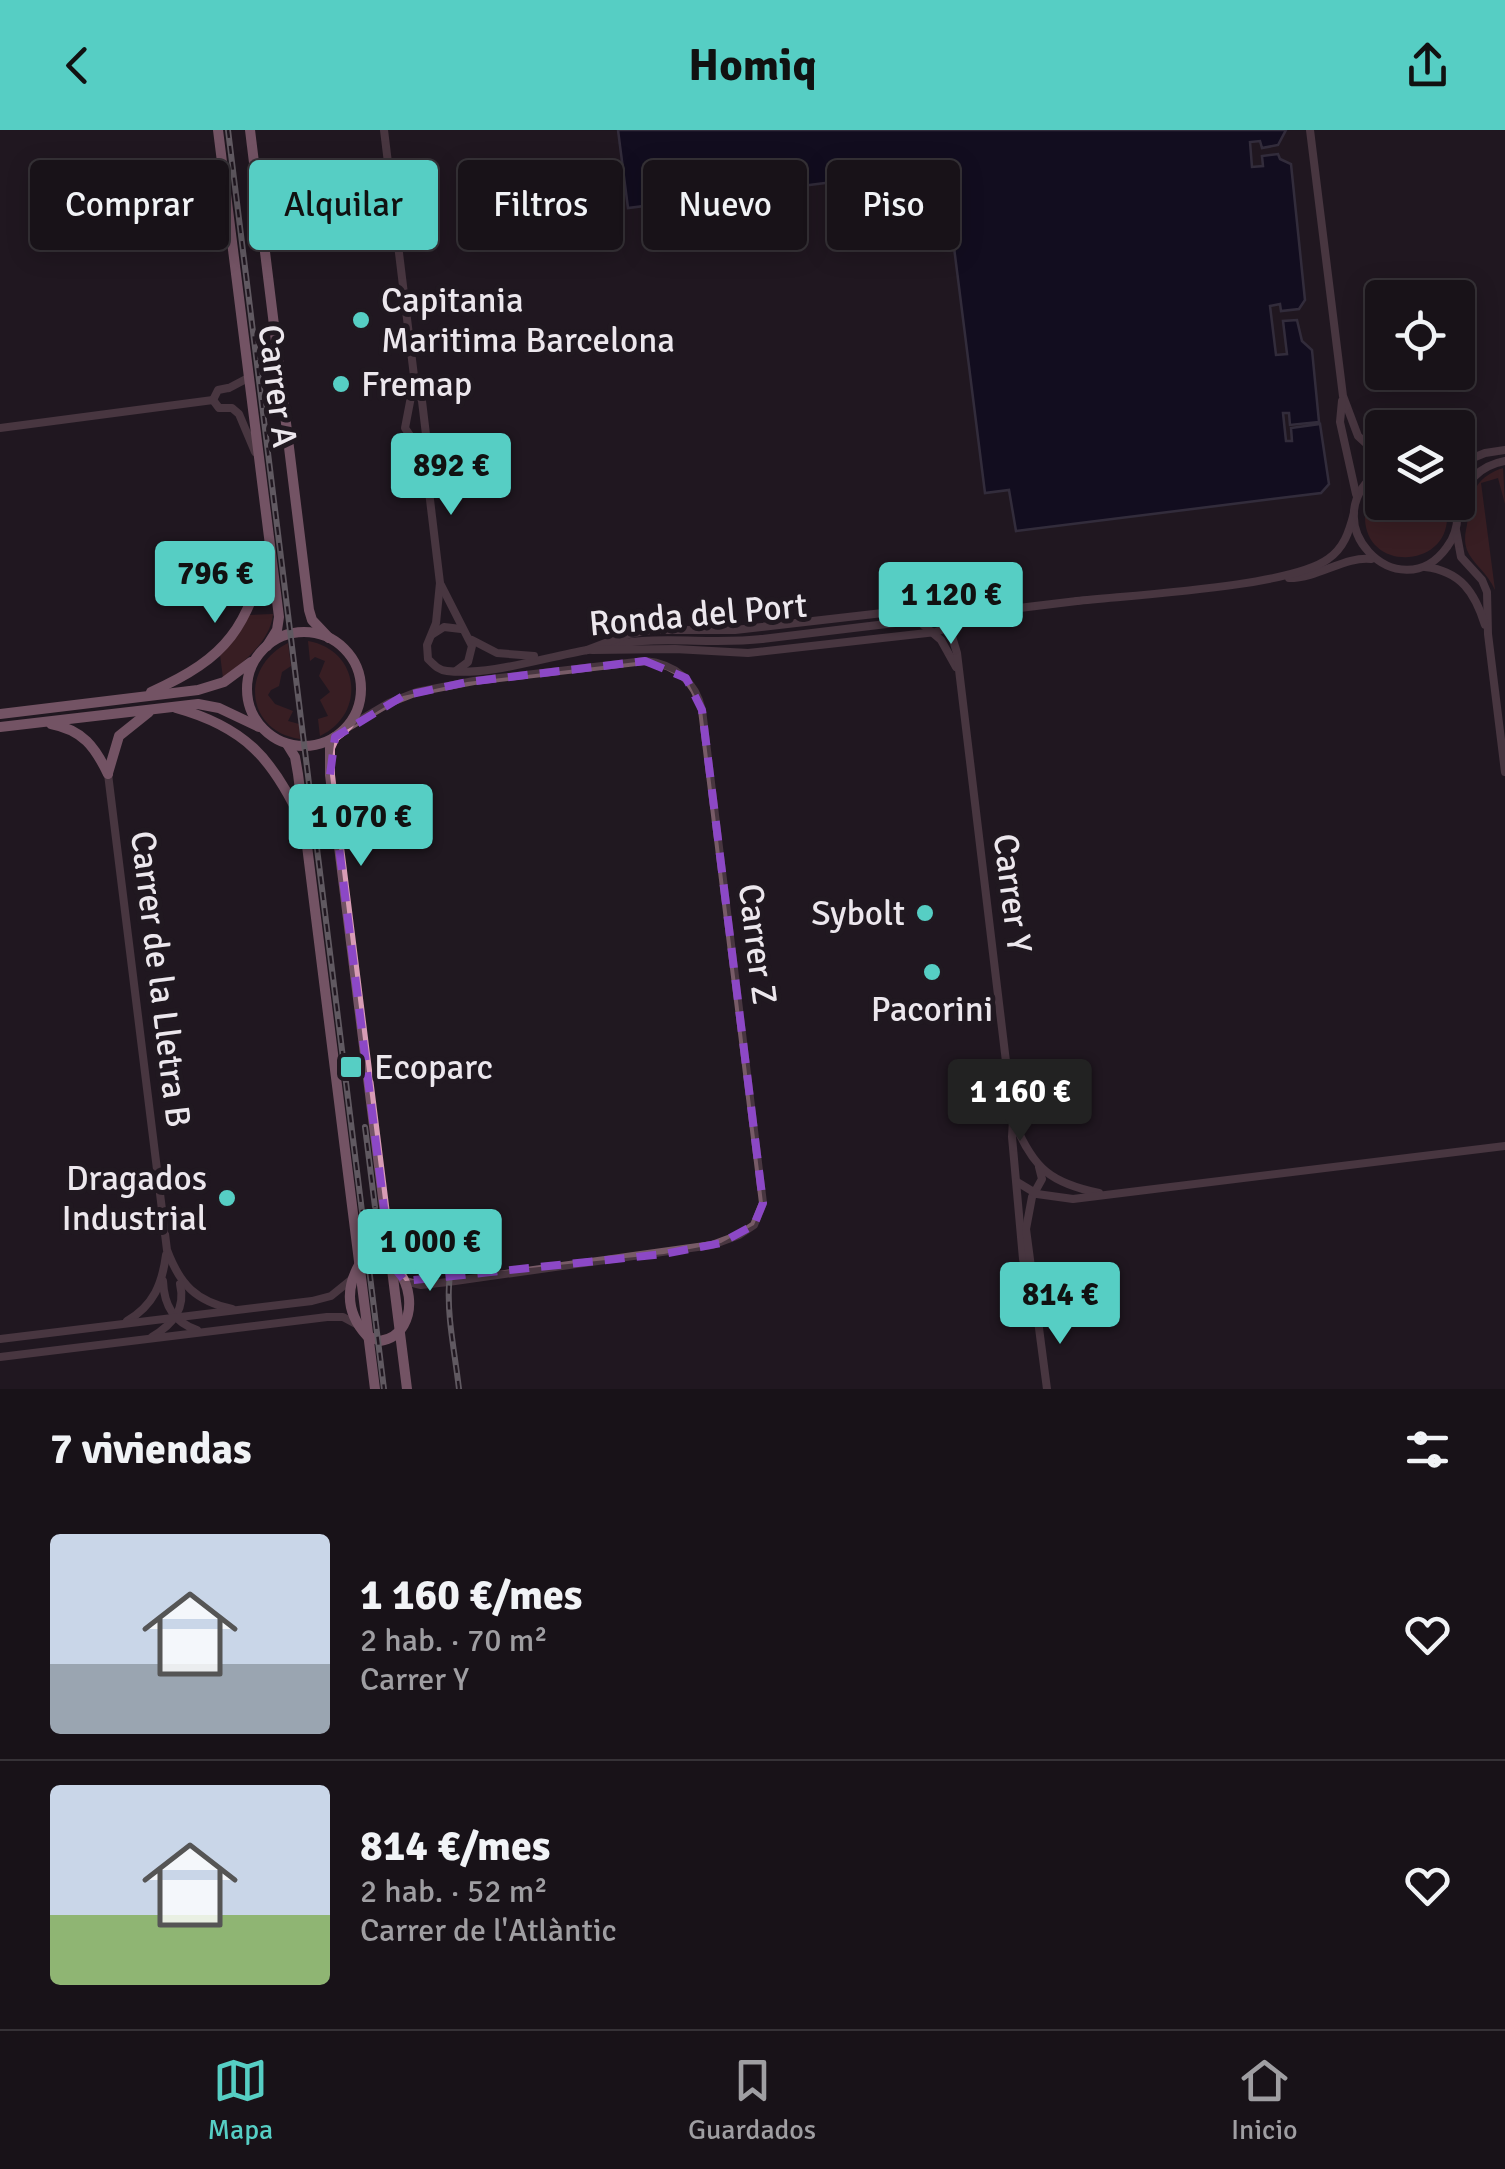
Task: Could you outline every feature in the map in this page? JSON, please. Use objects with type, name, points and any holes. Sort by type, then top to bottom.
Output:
[{"type":"main road","name":"Carrer A","points":[[218,130],[279,618],[267,646]]},
{"type":"main road","name":"Carrer A","points":[[250,130],[308,610],[329,638]]},
{"type":"main road","points":[[142,696],[193,672],[231,638],[248,609],[269,540]]},
{"type":"main road","points":[[0,714],[212,687],[231,678],[267,646],[296,633],[329,638],[354,661],[361,683],[357,710],[330,748],[330,774],[407,1389]]},
{"type":"main road","points":[[256,658],[247,678],[246,694],[254,717],[265,730]]},
{"type":"main road","points":[[0,727],[208,704],[287,744],[313,746],[338,735]]},
{"type":"main road","points":[[170,706],[224,725],[253,746],[279,778],[306,832]]},
{"type":"main road","points":[[108,774],[119,736],[155,708]]},
{"type":"main road","points":[[40,722],[64,726],[86,739],[108,774]]},
{"type":"main road","points":[[287,744],[296,761],[306,832],[375,1389]]},
{"type":"main road","points":[[376,1258],[391,1264],[405,1281],[410,1294],[409,1309],[400,1331],[385,1341],[368,1336],[358,1325],[349,1302],[352,1279],[360,1265],[376,1258]]},
{"type":"street","points":[[384,130],[414,376],[422,408],[440,583],[436,623],[426,650],[431,663],[443,671],[517,664],[543,657]]},
{"type":"street","points":[[1274,578],[1311,568],[1332,557],[1346,540],[1356,502],[1355,479],[1340,422],[1342,396],[1310,130]]},
{"type":"street","points":[[414,376],[404,428],[425,458]]},
{"type":"street","points":[[213,400],[218,390],[248,378]]},
{"type":"street","points":[[1342,396],[1358,436],[1365,442]]},
{"type":"street","points":[[213,400],[218,408],[232,408],[239,414],[259,461]]},
{"type":"street","points":[[0,428],[213,400]]},
{"type":"street","points":[[1475,457],[1505,450]]},
{"type":"street","points":[[1475,475],[1486,466],[1505,461]]},
{"type":"street","points":[[1356,502],[1365,484]]},
{"type":"street","points":[[1354,513],[1358,537],[1378,561]]},
{"type":"street","points":[[1456,520],[1462,558],[1485,586],[1489,606],[1488,634],[1505,772]]},
{"type":"street","points":[[1421,567],[1444,553],[1456,530]]},
{"type":"street","points":[[1274,578],[1310,577],[1361,558],[1401,569],[1421,567],[1448,572],[1463,581],[1478,603],[1488,634]]},
{"type":"street","name":"Ronda del Port","points":[[543,657],[656,639],[762,640],[1274,578]]},
{"type":"street","points":[[440,583],[467,635],[471,657],[456,671]]},
{"type":"street","points":[[926,602],[919,620],[947,648],[958,672]]},
{"type":"street","points":[[926,602],[942,602],[950,612],[943,630],[748,653],[675,648],[587,650],[638,632],[735,630],[909,610],[926,602]]},
{"type":"street","name":"Carrer Y","points":[[950,620],[1013,1120],[1026,1271],[1036,1308]]},
{"type":"street","points":[[430,638],[444,627],[454,626],[481,647],[497,653],[543,657]]},
{"type":"street","name":"Carrer Z","points":[[338,735],[402,696],[467,682],[645,661],[665,665],[686,678],[702,710],[764,1203],[758,1220],[739,1235],[698,1249],[421,1285],[405,1281]]},
{"type":"street","name":"Carrer de la Lletra B","points":[[108,774],[167,1250]]},
{"type":"street","points":[[1013,1120],[1042,1176],[1026,1229],[1047,1389]]},
{"type":"street","points":[[1106,1195],[1066,1186],[1026,1162],[1018,1166],[1015,1176],[1023,1188],[1072,1199],[1106,1195],[1505,1146]]},
{"type":"street","points":[[148,1339],[176,1317],[183,1299],[167,1250]]},
{"type":"street","points":[[167,1250],[164,1300],[188,1327],[204,1332]]},
{"type":"street","points":[[176,1274],[205,1302],[232,1310]]},
{"type":"street","points":[[123,1323],[147,1306],[163,1276]]},
{"type":"street","points":[[0,1339],[324,1299],[352,1279]]},
{"type":"street","points":[[0,1358],[327,1317],[343,1317],[358,1325]]},
{"type":"highlighted area","points":[[645,661],[686,678],[702,710],[763,1203],[754,1225],[721,1243],[664,1254],[405,1281],[391,1264],[330,775],[335,737],[403,696],[467,682]]},
{"type":"shaded area","points":[[1503,468],[1505,504],[1498,478],[1481,483],[1495,590],[1469,555],[1465,538],[1468,520],[1475,520],[1475,490],[1485,477]]},
{"type":"shaded area","points":[[1366,520],[1446,520],[1440,541],[1427,552],[1411,557],[1395,556],[1380,549],[1369,536]]},
{"type":"shaded area","points":[[273,614],[262,642],[223,678],[220,654],[249,615]]},
{"type":"shaded area","points":[[308,641],[338,657],[351,684],[351,699],[345,713],[320,736],[318,719],[328,716],[320,700],[330,692],[319,676],[325,661],[315,657],[310,661]]},
{"type":"shaded area","points":[[288,643],[291,666],[282,672],[279,686],[268,695],[275,704],[293,711],[288,721],[299,724],[300,739],[282,734],[268,724],[255,697],[262,667]]},
{"type":"water","points":[[618,130],[1286,130],[1278,145],[1262,148],[1260,141],[1250,142],[1252,167],[1263,166],[1262,156],[1278,154],[1291,164],[1305,300],[1299,309],[1281,311],[1280,304],[1270,306],[1276,355],[1287,354],[1283,321],[1297,320],[1302,341],[1312,350],[1319,422],[1290,425],[1289,413],[1283,413],[1286,441],[1292,441],[1291,428],[1320,424],[1329,484],[1321,493],[1016,531],[1009,490],[985,493],[954,250],[960,250],[960,160],[827,160],[827,183],[807,185],[807,160],[643,160],[643,206],[628,208]]},
{"type":"railway","points":[[228,130],[384,1389]]},
{"type":"railway","points":[[365,1127],[375,1207]]},
{"type":"railway","points":[[459,1389],[449,1279],[459,1237],[470,1214]]},
{"type":"place","name":"Capitania Maritima Barcelona","points":[[361,320]]},
{"type":"place","name":"Fremap","points":[[341,384]]},
{"type":"place","name":"Sybolt","points":[[925,913]]},
{"type":"place","name":"Pacorini","points":[[932,972]]},
{"type":"place","name":"Ecoparc","points":[[351,1067]]},
{"type":"place","name":"Dragados Industrial","points":[[227,1198]]}]
